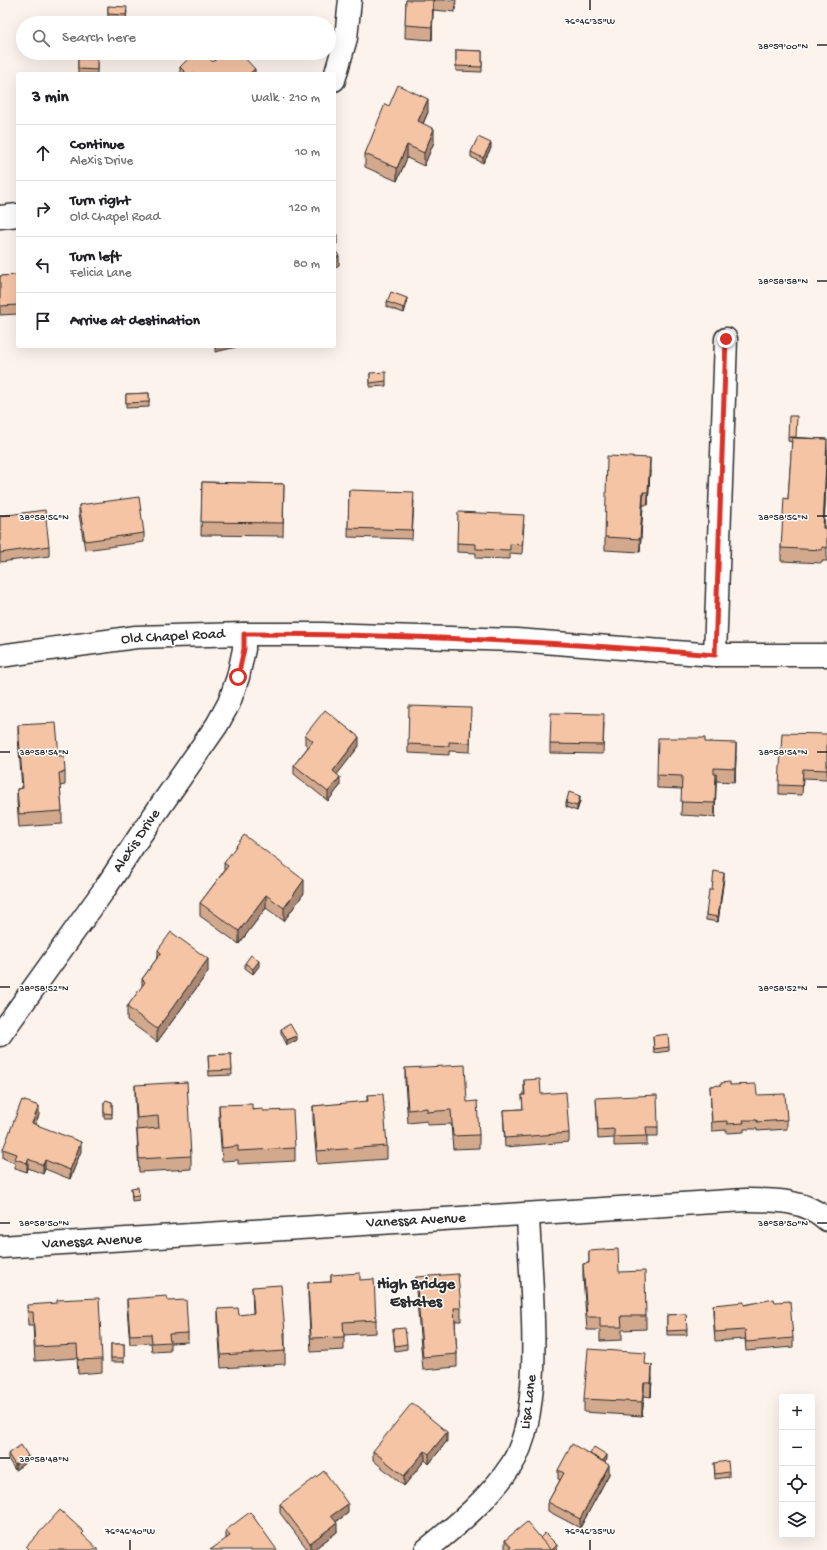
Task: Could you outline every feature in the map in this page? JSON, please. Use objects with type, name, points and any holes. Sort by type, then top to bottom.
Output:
[{"type":"street","points":[[336,73],[346,38],[350,0]]},
{"type":"street","points":[[0,217],[16,215]]},
{"type":"street","points":[[715,655],[726,339]]},
{"type":"street","name":"Old Chapel Road","points":[[0,656],[136,637],[244,634],[412,636],[516,640],[715,655],[827,655]]},
{"type":"street","name":"Alexis Drive","points":[[0,1035],[104,890],[140,834],[217,725],[229,703],[238,677],[244,649],[244,634]]},
{"type":"street","name":"Vanessa Avenue","points":[[0,1247],[528,1215],[632,1207],[766,1200],[800,1205],[812,1210],[827,1220]]},
{"type":"street","name":"Lisa Lane","points":[[426,1550],[481,1502],[512,1464],[524,1437],[531,1402],[533,1361],[528,1215]]},
{"type":"building","points":[[406,0],[433,0],[432,27],[405,25]]},
{"type":"building","points":[[108,6],[127,7],[126,15],[108,14]]},
{"type":"building","points":[[456,50],[482,51],[482,67],[456,66]]},
{"type":"building","points":[[78,60],[97,60],[97,70],[78,69]]},
{"type":"building","points":[[187,60],[211,60],[213,62],[215,60],[247,60],[255,69],[251,72],[185,72],[180,67]]},
{"type":"building","points":[[398,85],[428,99],[418,121],[434,129],[424,153],[407,145],[397,168],[365,154],[385,104],[389,106]]},
{"type":"building","points":[[478,137],[491,143],[483,158],[471,152]]},
{"type":"building","points":[[16,275],[16,305],[0,306],[0,276]]},
{"type":"building","points":[[391,292],[407,298],[404,308],[387,302]]},
{"type":"building","points":[[386,372],[386,381],[370,383],[370,373]]},
{"type":"building","points":[[149,393],[149,402],[126,403],[126,394]]},
{"type":"building","points":[[789,416],[797,416],[796,437],[788,437]]},
{"type":"building","points":[[792,438],[827,439],[823,528],[827,529],[827,548],[822,547],[822,550],[781,548],[784,498],[788,499]]},
{"type":"building","points":[[607,456],[650,458],[648,492],[643,492],[640,539],[605,537]]},
{"type":"building","points":[[202,482],[284,484],[283,523],[201,522]]},
{"type":"building","points":[[349,490],[414,492],[412,530],[348,528]]},
{"type":"building","points":[[139,497],[144,533],[85,541],[79,505]]},
{"type":"building","points":[[45,510],[49,546],[0,553],[0,516]]},
{"type":"building","points":[[458,512],[524,515],[522,545],[510,544],[510,550],[476,549],[476,544],[457,543]]},
{"type":"building","points":[[409,706],[471,708],[470,743],[449,742],[449,746],[408,744]]},
{"type":"building","points":[[325,710],[359,737],[333,771],[340,777],[328,792],[294,765],[313,741],[305,735]]},
{"type":"building","points":[[551,713],[604,714],[603,745],[550,744]]},
{"type":"building","points":[[56,723],[59,756],[64,756],[65,772],[59,773],[62,811],[19,814],[17,789],[23,788],[18,725]]},
{"type":"building","points":[[782,733],[827,734],[827,770],[803,769],[802,786],[779,785]]},
{"type":"building","points":[[658,738],[705,738],[705,742],[736,743],[735,769],[714,768],[714,774],[716,774],[715,803],[681,802],[682,776],[657,775]]},
{"type":"building","points":[[569,792],[580,796],[577,806],[566,803]]},
{"type":"building","points":[[244,835],[304,880],[284,908],[266,895],[239,931],[200,903],[228,866],[224,863]]},
{"type":"building","points":[[714,871],[724,873],[718,917],[706,915],[709,890],[712,890]]},
{"type":"building","points":[[171,932],[208,959],[157,1029],[127,1007],[145,982],[142,979],[161,953],[158,950]]},
{"type":"building","points":[[251,955],[259,961],[253,969],[245,963]]},
{"type":"building","points":[[290,1024],[297,1036],[287,1040],[281,1029]]},
{"type":"building","points":[[668,1034],[669,1047],[654,1049],[653,1036]]},
{"type":"building","points":[[231,1054],[232,1070],[209,1071],[208,1055]]},
{"type":"building","points":[[465,1065],[467,1102],[477,1101],[479,1135],[453,1136],[451,1110],[427,1112],[427,1108],[408,1110],[405,1068]]},
{"type":"building","points":[[540,1079],[541,1094],[566,1092],[569,1133],[505,1138],[503,1110],[523,1109],[522,1095],[525,1095],[524,1080]]},
{"type":"building","points":[[187,1082],[191,1156],[139,1159],[137,1130],[159,1128],[158,1116],[137,1118],[135,1085]]},
{"type":"building","points":[[730,1082],[730,1085],[756,1084],[757,1095],[785,1094],[787,1120],[757,1122],[757,1120],[743,1120],[744,1123],[727,1124],[727,1121],[712,1122],[710,1086]]},
{"type":"building","points":[[383,1094],[387,1146],[317,1151],[313,1106],[368,1101],[367,1095]]},
{"type":"building","points":[[657,1095],[658,1127],[646,1127],[647,1136],[614,1137],[614,1129],[598,1130],[596,1098]]},
{"type":"building","points":[[22,1100],[39,1106],[32,1123],[81,1142],[70,1170],[45,1160],[43,1165],[28,1159],[27,1163],[15,1159],[17,1154],[3,1149]]},
{"type":"building","points":[[106,1100],[112,1102],[112,1114],[104,1113],[104,1103]]},
{"type":"building","points":[[252,1104],[252,1110],[293,1110],[295,1148],[238,1151],[238,1146],[222,1148],[219,1105]]},
{"type":"building","points":[[138,1187],[139,1195],[132,1196],[131,1188]]},
{"type":"building","points":[[618,1249],[619,1272],[645,1271],[646,1316],[621,1316],[622,1327],[600,1327],[600,1317],[587,1317],[583,1264],[589,1263],[589,1251]]},
{"type":"building","points":[[360,1273],[360,1280],[374,1279],[376,1320],[343,1322],[344,1337],[311,1338],[308,1283],[331,1282],[331,1275]]},
{"type":"building","points":[[458,1274],[461,1308],[454,1308],[457,1354],[423,1357],[416,1277]]},
{"type":"building","points":[[281,1285],[285,1351],[221,1355],[218,1309],[238,1308],[239,1315],[254,1313],[252,1287]]},
{"type":"building","points":[[167,1296],[168,1301],[186,1300],[188,1333],[169,1334],[170,1342],[152,1343],[151,1334],[130,1335],[127,1299]]},
{"type":"building","points":[[99,1298],[102,1359],[78,1360],[77,1345],[35,1347],[33,1312],[28,1312],[27,1305],[57,1303],[57,1300]]},
{"type":"building","points":[[774,1299],[775,1302],[790,1301],[793,1338],[746,1342],[745,1330],[715,1332],[713,1305],[744,1302],[744,1305]]},
{"type":"building","points":[[686,1314],[687,1330],[667,1331],[667,1315]]},
{"type":"building","points":[[405,1328],[407,1344],[395,1346],[393,1329]]},
{"type":"building","points":[[111,1344],[124,1344],[124,1358],[111,1358]]},
{"type":"building","points":[[588,1349],[646,1353],[645,1364],[652,1365],[651,1383],[644,1383],[642,1402],[584,1399]]},
{"type":"building","points":[[412,1403],[447,1432],[429,1454],[425,1451],[404,1476],[373,1451]]},
{"type":"building","points":[[572,1444],[609,1465],[580,1519],[548,1502],[564,1473],[558,1470]]},
{"type":"building","points":[[21,1445],[28,1456],[15,1465],[8,1454]]},
{"type":"building","points":[[594,1447],[607,1455],[603,1461],[590,1454]]},
{"type":"building","points":[[728,1461],[729,1472],[715,1474],[714,1463]]},
{"type":"building","points":[[324,1471],[348,1504],[331,1516],[337,1523],[310,1543],[280,1504]]},
{"type":"building","points":[[60,1510],[84,1532],[82,1534],[99,1550],[29,1550],[26,1547]]},
{"type":"building","points":[[250,1512],[277,1550],[210,1550],[230,1536],[226,1530]]},
{"type":"building","points":[[527,1522],[551,1550],[508,1550],[511,1547],[505,1540]]},
{"type":"building","points":[[545,1533],[557,1545],[552,1550],[540,1538]]},
{"type":"district","name":"High Bridge Estates","points":[[416,1294]]},
{"type":"route","points":[[238,677],[244,649],[244,634],[322,634],[516,640],[715,655],[726,339]]}]
